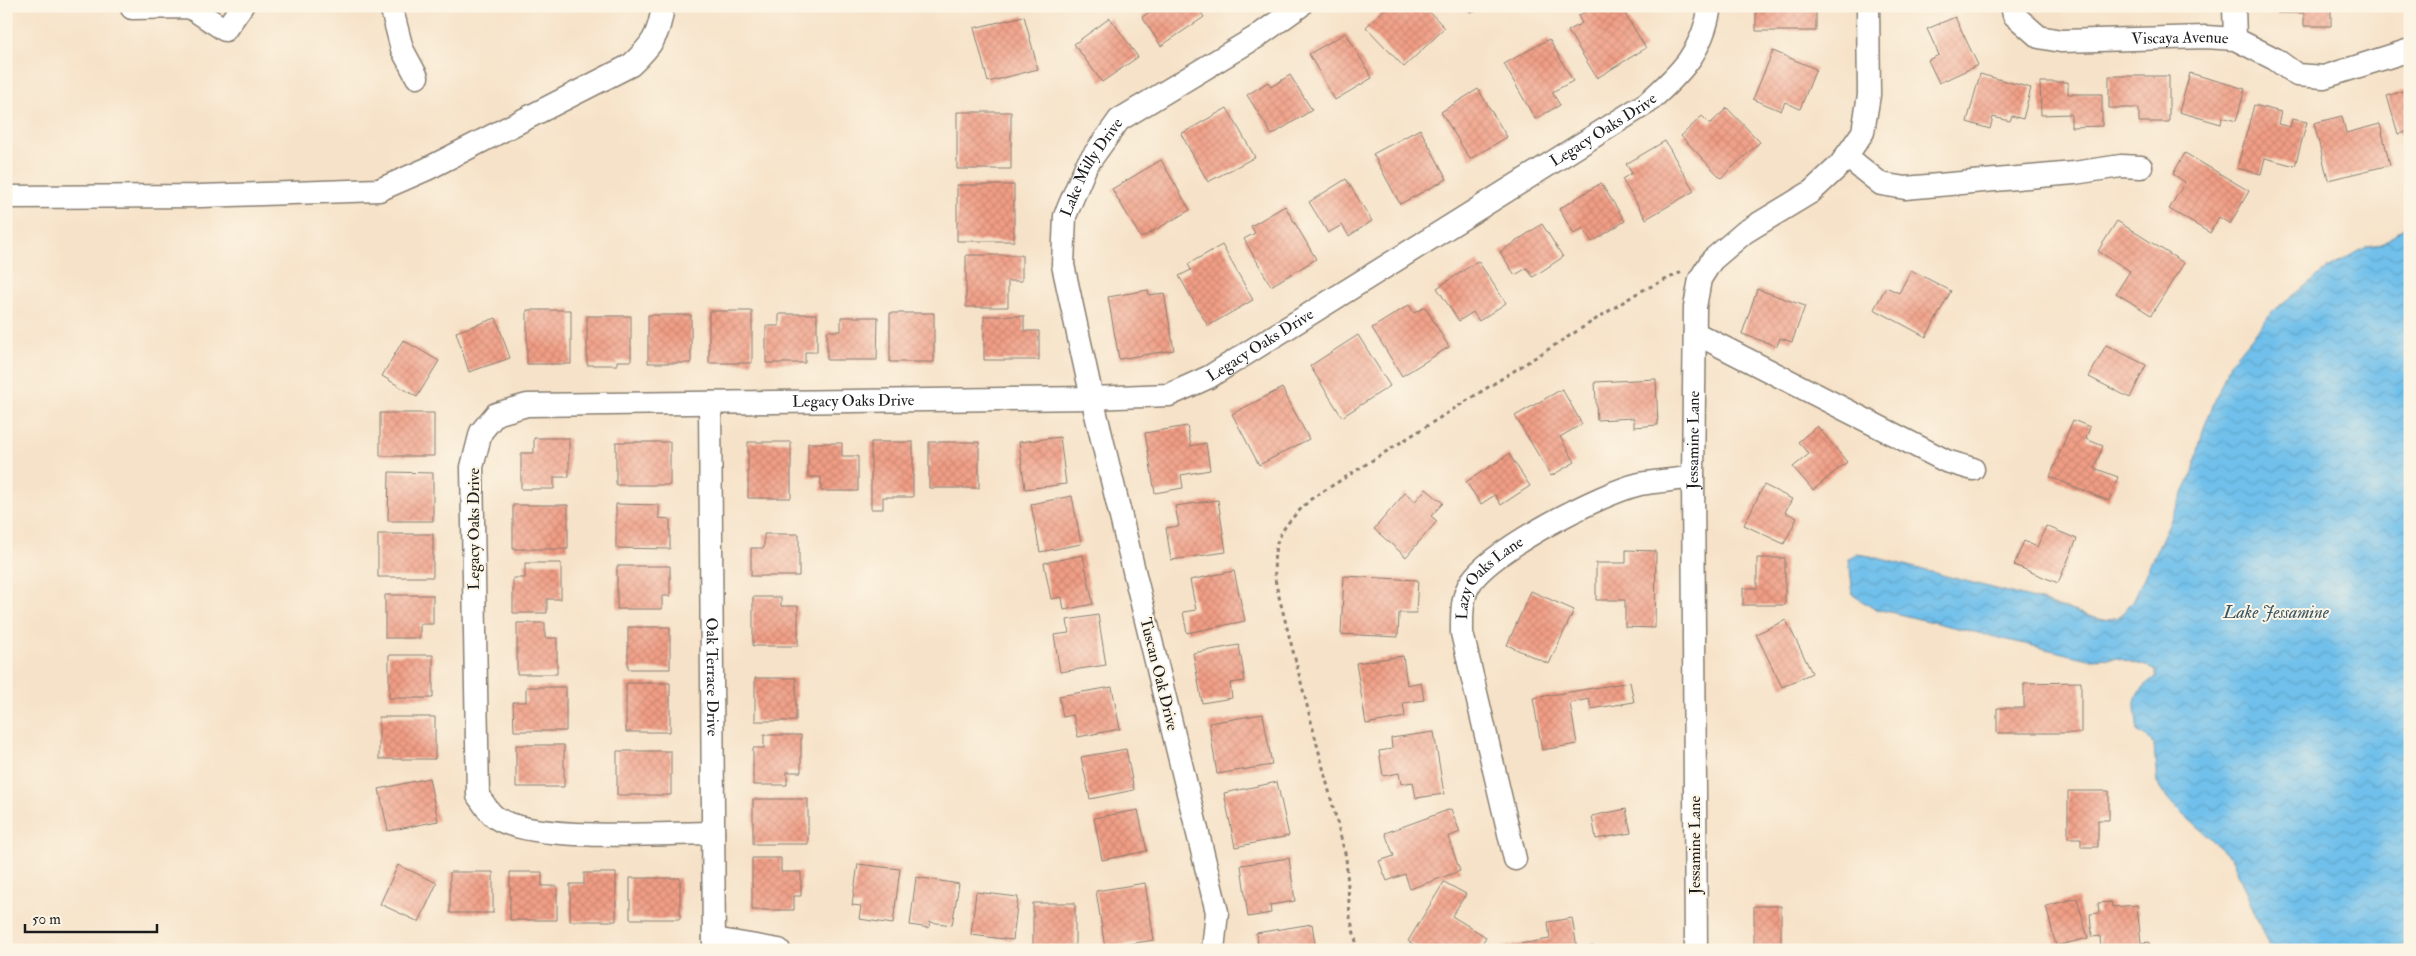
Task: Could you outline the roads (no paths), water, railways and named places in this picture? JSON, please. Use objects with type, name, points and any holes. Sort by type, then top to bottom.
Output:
[{"type":"street","points":[[132,8],[190,7],[225,30],[242,6]]},
{"type":"street","points":[[391,6],[402,49],[417,78]]},
{"type":"street","points":[[6,197],[200,196],[379,190],[427,169],[631,65],[649,48],[660,30],[663,6]]},
{"type":"street","name":"Lake Milly Drive","points":[[1092,398],[1063,265],[1065,216],[1086,166],[1119,120],[1258,36],[1300,6]]},
{"type":"street","name":"Legacy Oaks Drive","points":[[713,833],[561,834],[522,828],[494,817],[478,796],[472,466],[481,432],[496,414],[528,404],[1092,398],[1169,395],[1209,378],[1647,103],[1678,76],[1698,48],[1707,24],[1710,6]]},
{"type":"street","name":"Jessamine Lane","points":[[1696,950],[1693,477],[1695,307],[1700,279],[1712,260],[1745,232],[1811,192],[1840,165],[1863,132],[1869,94],[1868,6]]},
{"type":"street","name":"Viscaya Avenue","points":[[2012,6],[2014,15],[2039,37],[2061,41],[2206,37],[2235,39],[2275,59],[2297,74],[2324,77],[2410,50]]},
{"type":"street","points":[[2234,6],[2235,39]]},
{"type":"street","points":[[1846,156],[1881,184],[1905,188],[2074,173],[2121,166],[2141,167]]},
{"type":"street","points":[[1695,333],[1946,461],[1973,469]]},
{"type":"street","name":"Tuscan Oak Drive","points":[[1092,398],[1217,912],[1213,950]]},
{"type":"street","name":"Oak Terrace Drive","points":[[710,403],[714,944]]},
{"type":"street","name":"Lazy Oaks Lane","points":[[1515,859],[1462,633],[1462,606],[1470,582],[1495,558],[1589,502],[1640,484],[1693,477]]},
{"type":"street","points":[[714,944],[779,950]]},
{"type":"water","name":"Lake Jessamine","points":[[2410,224],[2410,950],[2270,950],[2232,859],[2168,800],[2157,783],[2154,745],[2151,740],[2138,732],[2135,706],[2137,695],[2156,677],[2156,671],[2153,668],[2117,658],[2088,659],[1873,608],[1853,595],[1849,559],[1857,554],[1870,556],[2034,599],[2102,620],[2119,617],[2133,601],[2193,472],[2203,430],[2230,363],[2276,308],[2326,270],[2368,246],[2382,244]]}]
